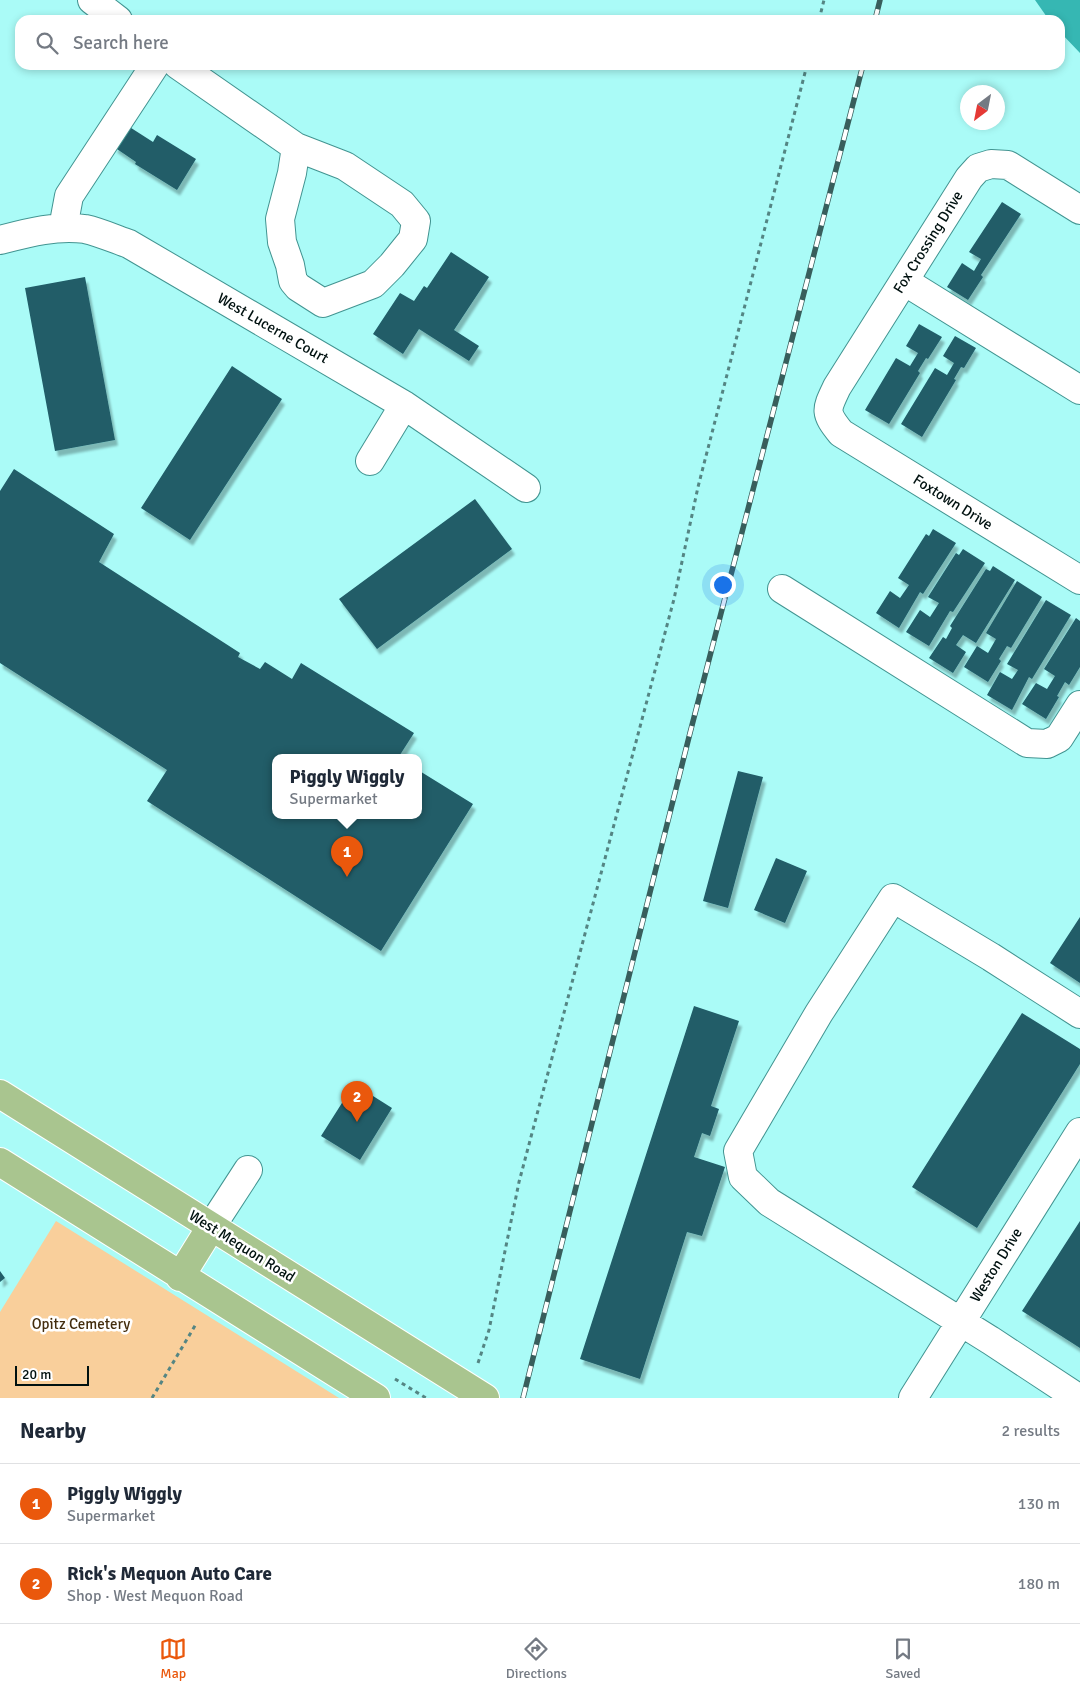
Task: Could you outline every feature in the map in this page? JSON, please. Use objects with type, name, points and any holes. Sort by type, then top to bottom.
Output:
[{"type":"main road","name":"West Mequon Road","points":[[0,1094],[484,1398]]},
{"type":"main road","points":[[0,1162],[180,1277],[382,1391]]},
{"type":"main road","points":[[180,1277],[211,1227]]},
{"type":"street","points":[[92,0],[112,15]]},
{"type":"street","points":[[63,228],[70,196],[151,70]]},
{"type":"street","points":[[185,70],[296,147],[345,166],[402,204],[416,221],[413,239],[392,265],[373,284],[323,303],[298,287],[293,281],[290,264],[282,242],[280,219],[292,173],[296,147]]},
{"type":"street","name":"Fox Crossing Drive","points":[[830,419],[828,406],[837,387],[969,178],[978,168],[991,164],[1008,165],[1080,210]]},
{"type":"street","name":"West Lucerne Court","points":[[0,240],[63,228],[86,230],[129,244],[404,405],[526,488]]},
{"type":"street","points":[[904,281],[1080,390]]},
{"type":"street","points":[[370,460],[404,405]]},
{"type":"street","name":"Foxtown Drive","points":[[830,419],[840,433],[1080,580]]},
{"type":"street","points":[[782,589],[1027,743],[1047,744],[1059,738],[1080,705]]},
{"type":"street","points":[[1078,1398],[821,1233],[769,1202],[743,1177],[738,1151],[819,1013],[893,898],[991,957],[1080,1014]]},
{"type":"street","name":"Weston Drive","points":[[912,1398],[1080,1132]]},
{"type":"street","points":[[211,1227],[248,1170]]},
{"type":"path","points":[[820,15],[824,0]]},
{"type":"path","points":[[475,1367],[481,1356],[489,1330],[519,1182],[674,599],[698,487],[806,70]]},
{"type":"path","points":[[152,1398],[196,1324]]},
{"type":"path","points":[[382,1391],[394,1378],[426,1398]]},
{"type":"green space","name":"Opitz Cemetery","points":[[56,1221],[339,1398],[0,1398],[0,1312]]},
{"type":"water","points":[[1035,0],[1080,0],[1080,53],[1065,37],[1065,15],[1046,15]]},
{"type":"building","points":[[128,126],[153,142],[157,135],[196,159],[177,190],[135,164],[136,162],[114,147]]},
{"type":"building","points":[[1002,202],[1021,214],[981,275],[983,277],[968,300],[947,287],[962,263],[974,271],[981,259],[969,252]]},
{"type":"building","points":[[451,252],[489,277],[454,330],[479,346],[469,361],[419,329],[403,354],[373,334],[400,293],[414,301],[424,286],[427,288]]},
{"type":"building","points":[[85,277],[115,440],[55,451],[25,288]]},
{"type":"building","points":[[919,324],[942,337],[918,371],[920,373],[889,424],[865,410],[896,358],[910,366],[918,353],[906,346]]},
{"type":"building","points":[[955,336],[976,348],[964,368],[961,367],[954,379],[956,380],[922,437],[901,424],[935,368],[947,375],[954,363],[943,356]]},
{"type":"building","points":[[232,366],[282,399],[190,540],[141,508]]},
{"type":"building","points":[[14,469],[114,534],[99,562],[240,653],[238,657],[260,669],[265,662],[292,679],[301,663],[414,733],[401,754],[272,754],[272,819],[422,819],[422,772],[473,804],[381,951],[147,801],[167,770],[0,663],[0,491]]},
{"type":"building","points":[[475,499],[512,549],[377,649],[339,599]]},
{"type":"building","points":[[933,529],[956,543],[923,594],[920,592],[899,628],[876,613],[890,591],[900,598],[909,585],[898,578],[926,534],[929,536]]},
{"type":"building","points":[[963,549],[985,563],[953,612],[950,611],[929,646],[906,632],[920,610],[930,617],[939,603],[928,597],[956,553],[959,555]]},
{"type":"building","points":[[993,566],[1015,580],[976,643],[963,635],[956,645],[966,652],[953,673],[929,658],[943,637],[946,639],[952,628],[950,626],[986,569],[990,571]]},
{"type":"building","points":[[1017,581],[1042,597],[1011,648],[1007,646],[999,659],[1001,661],[988,682],[964,667],[977,646],[988,653],[996,639],[986,633]]},
{"type":"building","points":[[1046,600],[1071,615],[1032,679],[1029,677],[1012,710],[987,695],[1000,672],[1012,679],[1018,670],[1007,664]]},
{"type":"building","points":[[1076,618],[1080,621],[1080,667],[1069,685],[1065,682],[1057,696],[1059,697],[1046,719],[1022,704],[1036,683],[1047,689],[1055,676],[1044,669]]},
{"type":"building","points":[[738,771],[763,777],[728,908],[703,901]]},
{"type":"building","points":[[776,858],[807,871],[785,923],[754,910]]},
{"type":"building","points":[[1080,917],[1080,983],[1050,963]]},
{"type":"building","points":[[694,1006],[739,1021],[711,1106],[719,1109],[710,1136],[702,1133],[694,1157],[725,1167],[702,1236],[687,1232],[640,1379],[580,1359]]},
{"type":"building","points":[[1022,1013],[1080,1049],[1080,1064],[977,1228],[912,1187]]},
{"type":"building","points":[[354,1084],[392,1108],[360,1160],[321,1136]]},
{"type":"building","points":[[1080,1221],[1080,1348],[1022,1311]]},
{"type":"building","points":[[0,1271],[5,1278],[0,1282]]},
{"type":"railway","points":[[876,15],[880,0]]},
{"type":"railway","points":[[523,1398],[690,733],[862,70]]},
{"type":"place","name":"Piggly Wiggly","points":[[347,877]]},
{"type":"place","name":"Rick's Mequon Auto Care","points":[[357,1122]]}]
